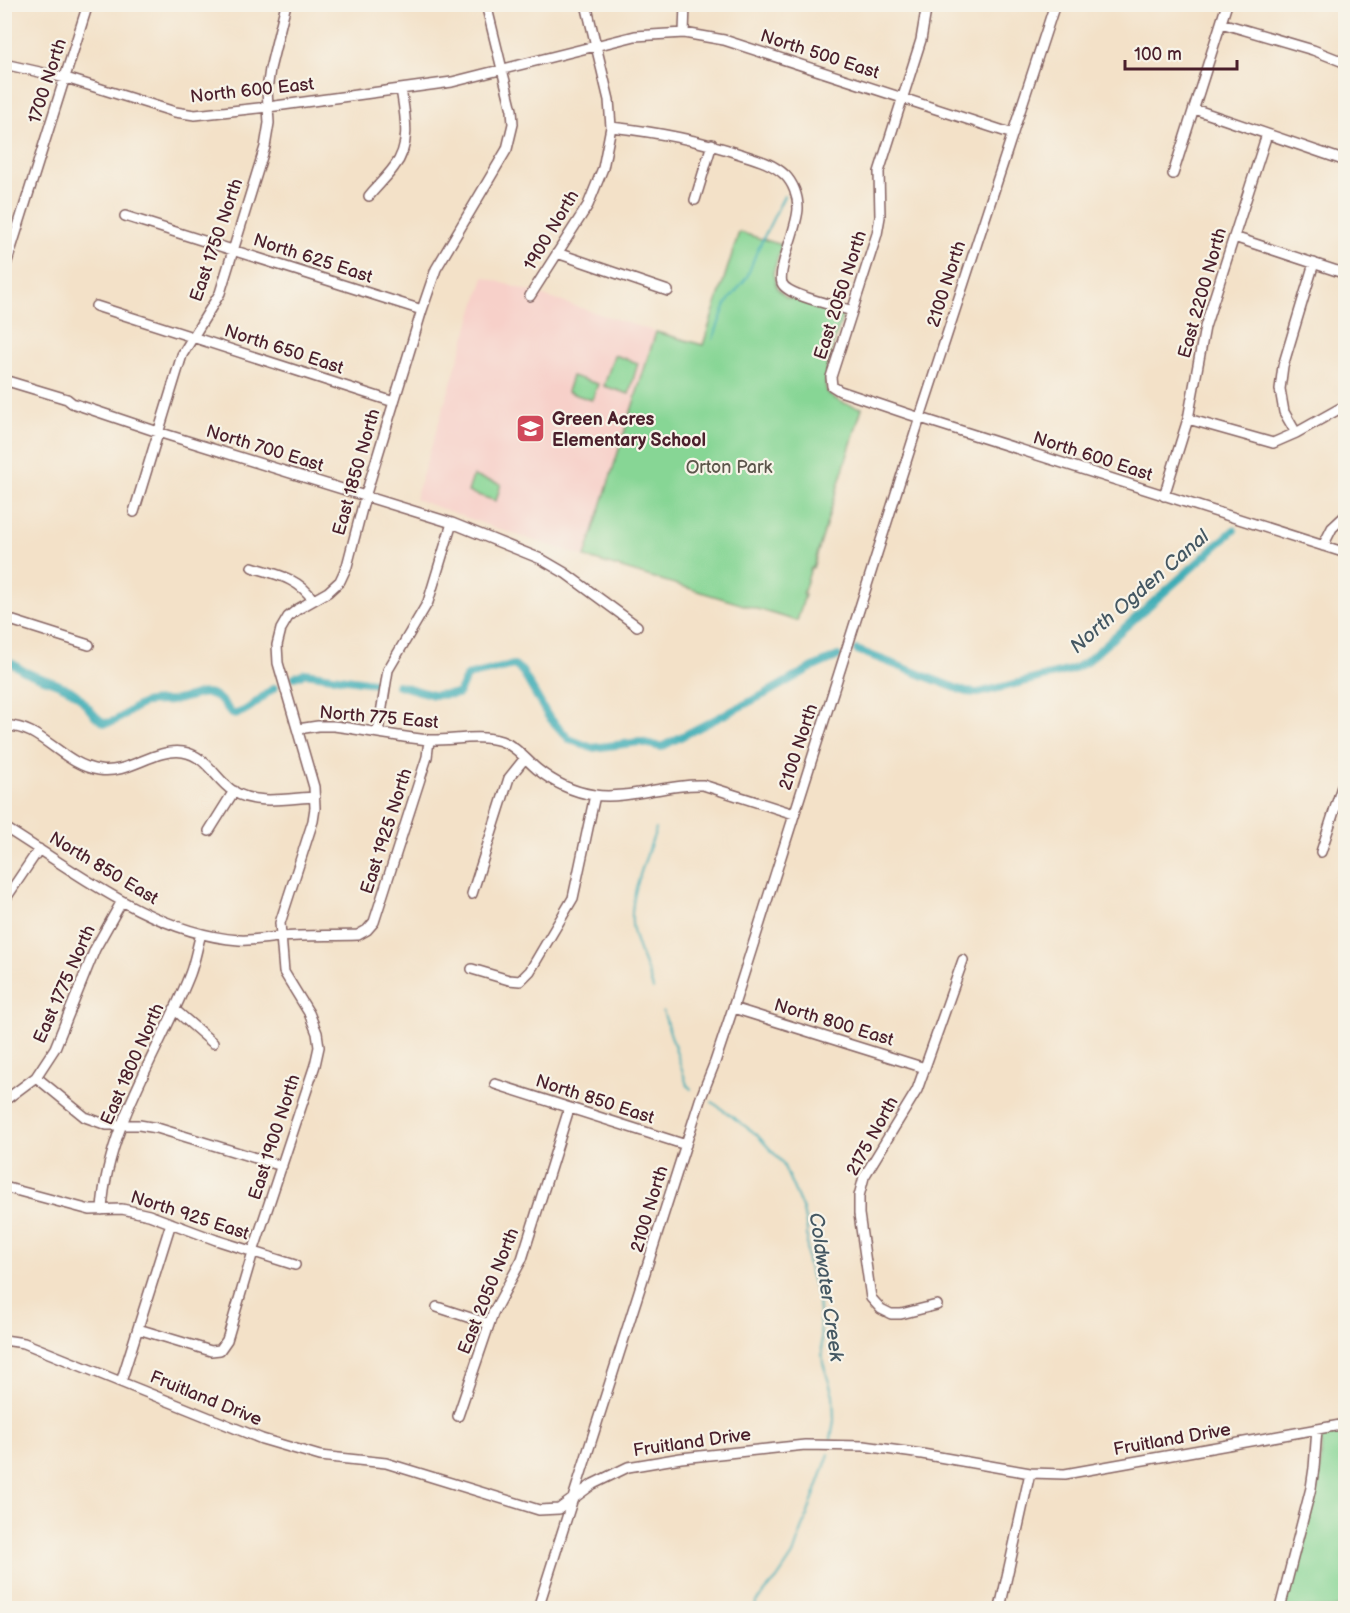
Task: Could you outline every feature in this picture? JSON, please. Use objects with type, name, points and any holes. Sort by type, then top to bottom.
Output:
[{"type":"street","name":"1700 North","points":[[4,272],[88,4]]},
{"type":"street","name":"East 1750 North","points":[[134,512],[182,355],[220,293],[265,147],[269,123],[267,90],[270,69],[286,4]]},
{"type":"street","name":"East 1850 North","points":[[280,937],[280,923],[313,821],[315,797],[313,777],[278,663],[277,645],[281,629],[288,617],[328,592],[340,581],[436,270],[500,164],[511,139],[512,110],[486,4]]},
{"type":"street","name":"1900 North","points":[[530,296],[588,205],[603,168],[611,127],[609,100],[586,4]]},
{"type":"street","points":[[684,33],[685,4]]},
{"type":"street","name":"East 2050 North","points":[[832,386],[831,377],[878,234],[879,172],[921,40],[927,4]]},
{"type":"street","name":"2100 North","points":[[538,1608],[1055,4]]},
{"type":"street","points":[[1173,174],[1227,4]]},
{"type":"street","points":[[1221,23],[1312,50],[1346,63]]},
{"type":"street","name":"North 500 East","points":[[401,89],[452,82],[635,36],[684,33],[723,40],[1013,134]]},
{"type":"street","name":"North 600 East","points":[[4,64],[66,78],[195,115],[401,89]]},
{"type":"street","points":[[369,196],[396,166],[403,150],[406,130],[401,89]]},
{"type":"street","points":[[1194,109],[1346,161]]},
{"type":"street","points":[[611,127],[664,133],[712,144],[770,164],[786,176],[796,191],[798,206],[796,224],[781,274],[782,284],[789,292],[852,310]]},
{"type":"street","name":"East 2200 North","points":[[1164,496],[1188,418],[1206,327],[1267,134]]},
{"type":"street","points":[[695,200],[712,144]]},
{"type":"street","name":"North 625 East","points":[[125,216],[422,310]]},
{"type":"street","points":[[1234,237],[1346,274]]},
{"type":"street","points":[[557,253],[668,291]]},
{"type":"street","points":[[1296,433],[1284,412],[1280,389],[1283,366],[1314,264]]},
{"type":"street","name":"North 650 East","points":[[96,306],[394,402]]},
{"type":"street","name":"North 700 East","points":[[4,380],[67,399],[72,403],[158,432],[452,524],[541,559],[565,573],[637,626]]},
{"type":"street","name":"North 600 East","points":[[832,386],[840,391],[920,417],[1346,553]]},
{"type":"street","points":[[1188,418],[1273,443],[1346,405]]},
{"type":"street","points":[[1323,546],[1332,528],[1346,515]]},
{"type":"street","points":[[378,732],[388,670],[428,602],[452,524]]},
{"type":"street","points":[[252,567],[294,581],[305,588],[313,600]]},
{"type":"street","points":[[4,618],[89,645]]},
{"type":"street","points":[[4,725],[30,732],[73,761],[100,770],[113,771],[171,752],[183,752],[196,756],[206,763],[234,791],[254,798],[315,797]]},
{"type":"street","name":"North 775 East","points":[[298,729],[334,726],[429,740],[487,738],[503,742],[552,780],[576,791],[595,795],[616,795],[687,784],[703,785],[794,814]]},
{"type":"street","name":"East 1925 North","points":[[367,930],[374,922],[427,757],[429,740]]},
{"type":"street","points":[[472,894],[509,778],[525,758]]},
{"type":"street","points":[[1321,852],[1346,774]]},
{"type":"street","points":[[209,831],[234,791]]},
{"type":"street","points":[[472,969],[520,981],[530,971],[573,898],[595,795]]},
{"type":"street","name":"North 850 East","points":[[4,827],[122,901],[161,921],[201,934],[240,940],[358,935],[367,930]]},
{"type":"street","points":[[4,901],[39,849]]},
{"type":"street","name":"East 1775 North","points":[[4,1101],[36,1077],[55,1048],[95,949],[122,901]]},
{"type":"street","name":"East 1800 North","points":[[102,1210],[107,1175],[122,1125],[191,972],[201,934]]},
{"type":"street","name":"East 1900 North","points":[[138,1329],[211,1351],[220,1350],[227,1340],[319,1047],[317,1033],[309,1013],[285,972],[280,937]]},
{"type":"street","name":"2175 North","points":[[937,1305],[901,1314],[891,1314],[881,1309],[870,1298],[859,1214],[859,1196],[864,1177],[917,1090],[963,960]]},
{"type":"street","name":"North 800 East","points":[[733,1008],[925,1068]]},
{"type":"street","points":[[174,1010],[213,1043]]},
{"type":"street","points":[[36,1077],[85,1117],[107,1125],[139,1125],[157,1128],[282,1166]]},
{"type":"street","name":"North 850 East","points":[[495,1084],[686,1145]]},
{"type":"street","name":"East 2050 North","points":[[458,1416],[493,1313],[522,1259],[569,1109]]},
{"type":"street","name":"North 925 East","points":[[4,1186],[90,1210],[122,1209],[148,1215],[295,1265]]},
{"type":"street","points":[[121,1382],[171,1223]]},
{"type":"street","points":[[437,1307],[489,1324]]},
{"type":"street","name":"Fruitland Drive","points":[[4,1340],[24,1343],[262,1439],[320,1456],[386,1463],[539,1510],[559,1509],[593,1484],[628,1467],[681,1458],[806,1444],[875,1448],[1029,1473],[1065,1474],[1346,1424]]},
{"type":"street","points":[[1280,1608],[1311,1488],[1317,1429]]},
{"type":"street","points":[[1000,1608],[1029,1473]]},
{"type":"shaded area","name":"Green Acres Elementary School","points":[[484,277],[656,332],[585,557],[415,499]]},
{"type":"green space","name":"Orton Park","points":[[739,232],[782,245],[773,273],[777,288],[786,297],[844,312],[827,366],[826,386],[828,393],[835,399],[862,408],[803,594],[805,595],[797,621],[585,557],[656,332],[703,345]]},
{"type":"green space","points":[[614,355],[638,363],[629,394],[604,386]]},
{"type":"green space","points":[[572,376],[598,384],[592,400],[567,392]]},
{"type":"green space","points":[[473,476],[501,484],[496,501],[468,492]]},
{"type":"green space","points":[[1345,1432],[1345,1608],[1284,1608],[1319,1479],[1321,1438]]},
{"type":"waterway","name":"Coldwater Creek","points":[[713,339],[726,304],[747,277],[784,196]]},
{"type":"waterway","name":"North Ogden Canal","points":[[857,650],[966,692],[978,693],[1071,670],[1085,663],[1234,530]]},
{"type":"waterway","name":"North Ogden Canal","points":[[398,685],[433,695],[458,694],[467,676],[514,665],[522,671],[548,716],[569,739],[592,748],[640,742],[661,747],[838,656]]},
{"type":"waterway","name":"North Ogden Canal","points":[[4,660],[30,674],[70,690],[96,717],[105,723],[115,721],[145,703],[170,701],[204,693],[217,697],[232,714],[237,713],[248,708],[274,688]]},
{"type":"waterway","name":"North Ogden Canal","points":[[295,677],[305,673],[374,683]]},
{"type":"waterway","name":"Coldwater Creek","points":[[653,989],[635,940],[632,911],[640,875],[656,829]]},
{"type":"waterway","name":"Coldwater Creek","points":[[663,1011],[687,1085],[691,1089]]},
{"type":"waterway","name":"Coldwater Creek","points":[[712,1102],[756,1134],[782,1162],[803,1210],[807,1230],[807,1262],[818,1299],[823,1363],[833,1395],[834,1420],[831,1439]]},
{"type":"waterway","name":"Coldwater Creek","points":[[755,1608],[756,1602],[777,1579],[793,1555],[829,1454]]},
{"type":"place","name":"Green Acres Elementary School","points":[[531,429]]}]
